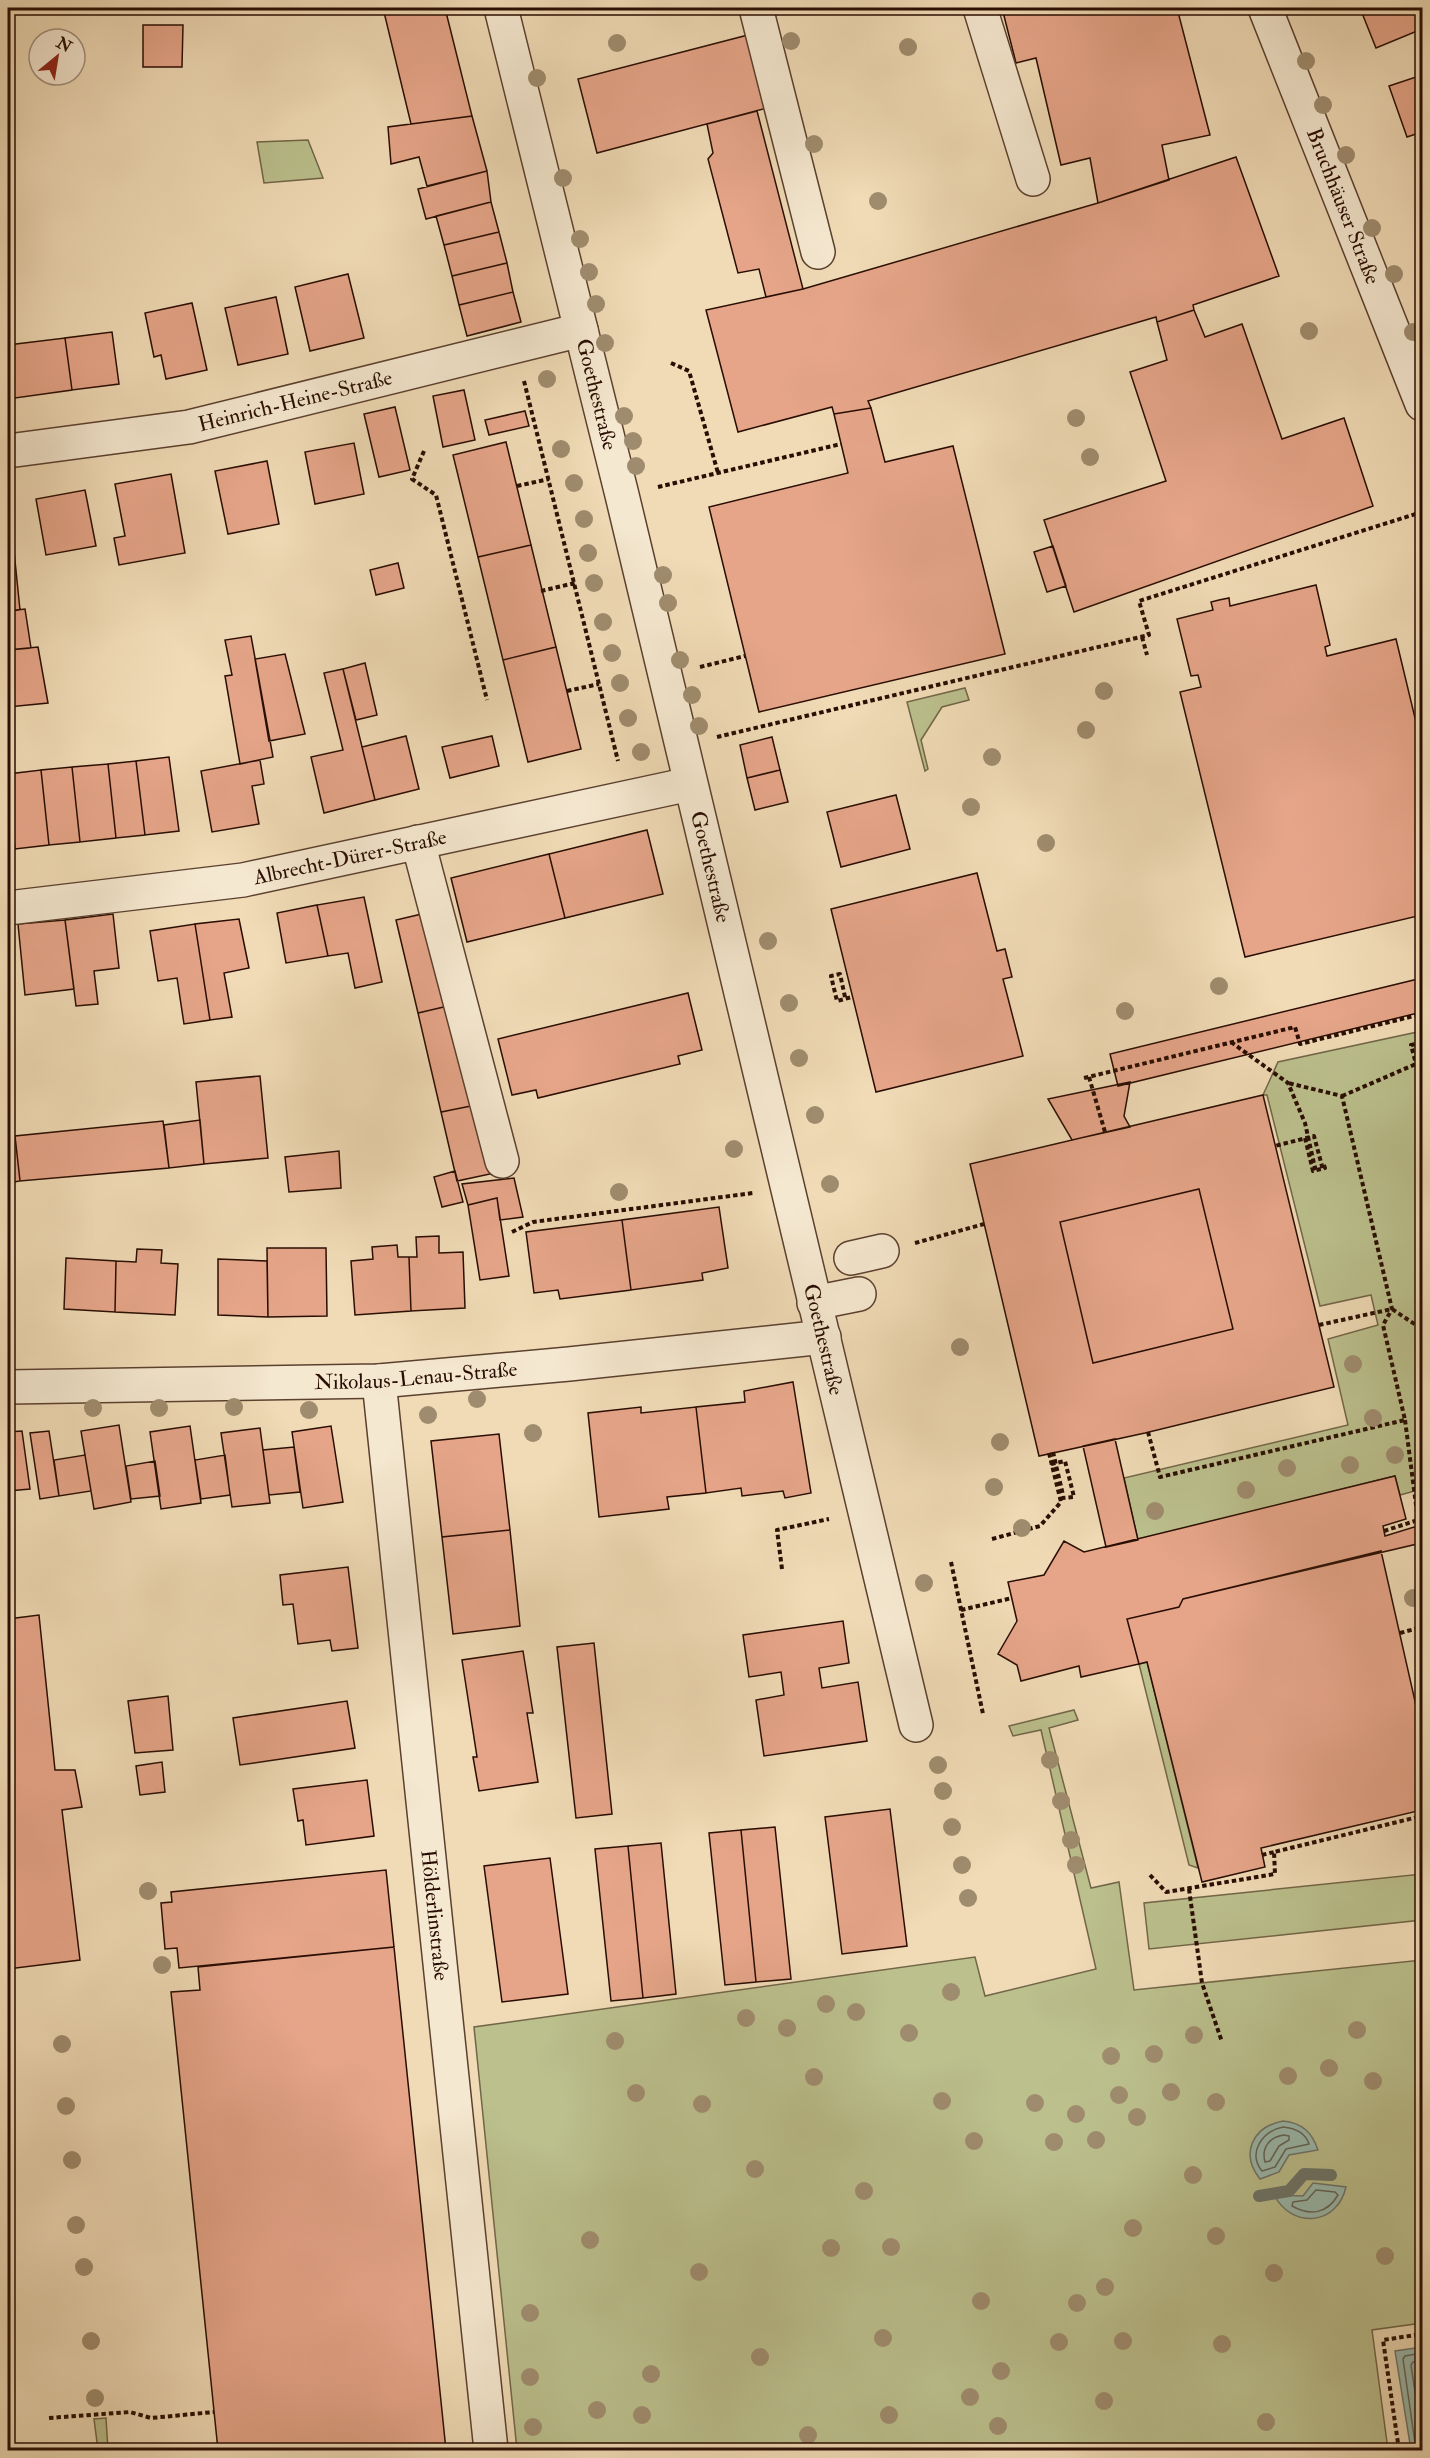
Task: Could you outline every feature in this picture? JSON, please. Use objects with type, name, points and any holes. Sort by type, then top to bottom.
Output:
[{"type":"street","name":"Goethestraße","points":[[501,8],[622,495],[916,1725]]},
{"type":"street","points":[[756,8],[818,252]]},
{"type":"street","points":[[980,8],[1033,179]]},
{"type":"street","name":"Bruchhäuser Straße","points":[[1265,8],[1422,404]]},
{"type":"street","name":"Heinrich-Heine-Straße","points":[[8,451],[189,427],[581,330]]},
{"type":"street","name":"Albrecht-Dürer-Straße","points":[[8,908],[243,880],[690,784]]},
{"type":"street","points":[[418,842],[502,1161]]},
{"type":"street","points":[[814,1303],[859,1294]]},
{"type":"street","name":"Nikolaus-Lenau-Straße","points":[[8,1387],[379,1381],[824,1337]]},
{"type":"street","name":"Hölderlinstraße","points":[[379,1381],[491,2451]]},
{"type":"path","points":[[516,346],[627,797]]},
{"type":"path","points":[[671,363],[690,371],[718,473]]},
{"type":"path","points":[[622,495],[841,444]]},
{"type":"path","points":[[424,451],[412,479],[436,495],[487,700]]},
{"type":"path","points":[[517,486],[549,479]]},
{"type":"path","points":[[681,745],[1149,635],[1139,601],[1422,512]]},
{"type":"path","points":[[542,591],[575,583]]},
{"type":"path","points":[[1142,636],[1147,655]]},
{"type":"path","points":[[699,668],[746,656]]},
{"type":"path","points":[[567,691],[599,684]]},
{"type":"path","points":[[845,996],[840,974],[831,976],[837,1001],[852,997]]},
{"type":"path","points":[[1105,1132],[1087,1077],[1295,1027],[1300,1044],[1422,1014]]},
{"type":"path","points":[[1231,1042],[1288,1083],[1342,1096],[1422,1062]]},
{"type":"path","points":[[1416,1064],[1411,1045],[1422,1043]]},
{"type":"path","points":[[1288,1083],[1305,1123],[1307,1139],[1312,1171],[1325,1168],[1315,1134],[1275,1146],[1307,1139],[1314,1136],[1322,1166],[1315,1168],[1307,1139]]},
{"type":"path","points":[[1342,1096],[1392,1309],[1383,1325],[1405,1420],[1418,1520],[1422,1525]]},
{"type":"path","points":[[512,1232],[533,1222],[787,1190]]},
{"type":"path","points":[[866,1255],[984,1224]]},
{"type":"path","points":[[1318,1325],[1392,1309],[1422,1329]]},
{"type":"path","points":[[1148,1432],[1160,1477],[1405,1420]]},
{"type":"path","points":[[992,1539],[1040,1526],[1061,1502],[1052,1465],[1051,1453],[1055,1463],[1058,1474],[1063,1496],[1072,1495],[1064,1462],[1052,1465]]},
{"type":"path","points":[[1065,1461],[1074,1497],[1062,1498],[1052,1465],[1065,1461]]},
{"type":"path","points":[[782,1569],[777,1530],[866,1510]]},
{"type":"path","points":[[1384,1531],[1418,1520]]},
{"type":"path","points":[[951,1562],[983,1714]]},
{"type":"path","points":[[961,1610],[1012,1598]]},
{"type":"path","points":[[1400,1633],[1422,1627]]},
{"type":"path","points":[[1262,1855],[1422,1816]]},
{"type":"path","points":[[1150,1875],[1166,1892],[1275,1874],[1274,1852]]},
{"type":"path","points":[[1189,1889],[1202,1983],[1222,2042]]},
{"type":"path","points":[[1399,2451],[1383,2340],[1422,2334]]},
{"type":"path","points":[[50,2418],[130,2412],[150,2418],[214,2412]]},
{"type":"green space","points":[[308,140],[323,178],[264,183],[257,142]]},
{"type":"green space","points":[[965,688],[969,700],[942,707],[921,740],[928,769],[925,771],[907,702]]},
{"type":"green space","points":[[1422,1031],[1422,1489],[1400,1495],[1395,1476],[1138,1540],[1124,1478],[1348,1425],[1328,1339],[1378,1325],[1371,1295],[1320,1306],[1267,1095],[1263,1095],[1278,1062]]},
{"type":"green space","points":[[1147,1662],[1198,1868],[1189,1865],[1139,1664]]},
{"type":"green space","points":[[1074,1710],[1078,1720],[1049,1728],[1091,1888],[1119,1882],[1134,1990],[1422,1960],[1422,2323],[1372,2330],[1388,2450],[517,2450],[474,2027],[975,1957],[985,1996],[1096,1969],[1041,1730],[1013,1736],[1009,1726]]},
{"type":"green space","points":[[1422,1874],[1422,1920],[1149,1949],[1144,1903]]},
{"type":"green space","points":[[106,2418],[108,2450],[98,2450],[94,2419]]},
{"type":"water","points":[[1283,2121],[1301,2126],[1313,2138],[1318,2150],[1289,2155],[1279,2172],[1260,2179],[1251,2160],[1252,2143],[1264,2129]]},
{"type":"water","points":[[1313,2183],[1346,2187],[1341,2200],[1324,2216],[1302,2218],[1292,2214],[1274,2195],[1303,2196]]},
{"type":"water","points":[[1422,2347],[1422,2450],[1411,2450],[1395,2351]]},
{"type":"building","points":[[383,8],[445,8],[472,116],[411,124]]},
{"type":"building","points":[[1002,8],[1177,8],[1210,135],[1162,145],[1169,180],[1098,203],[1090,158],[1061,165],[1036,58],[1016,63]]},
{"type":"building","points":[[1360,8],[1419,8],[1422,29],[1376,48]]},
{"type":"building","points":[[143,25],[183,25],[182,67],[143,67]]},
{"type":"building","points":[[748,35],[767,108],[597,153],[578,79]]},
{"type":"building","points":[[1422,75],[1422,132],[1407,137],[1389,86]]},
{"type":"building","points":[[757,111],[803,289],[766,297],[759,269],[738,273],[708,159],[713,153],[707,124]]},
{"type":"building","points":[[472,116],[487,171],[427,186],[419,157],[391,164],[388,127]]},
{"type":"building","points":[[1236,157],[1279,276],[1193,305],[1194,310],[1157,322],[1156,317],[868,401],[871,408],[834,414],[832,407],[738,432],[706,310],[803,289],[1098,203]]},
{"type":"building","points":[[487,171],[491,202],[426,219],[418,189]]},
{"type":"building","points":[[491,202],[499,232],[444,245],[436,216]]},
{"type":"building","points":[[499,232],[507,263],[452,276],[444,245]]},
{"type":"building","points":[[507,263],[513,292],[459,305],[452,276]]},
{"type":"building","points":[[348,274],[364,338],[310,351],[295,287]]},
{"type":"building","points":[[513,292],[521,322],[467,336],[459,305]]},
{"type":"building","points":[[276,297],[288,354],[238,365],[225,308]]},
{"type":"building","points":[[192,303],[207,370],[166,379],[161,355],[154,357],[145,313]]},
{"type":"building","points":[[1194,310],[1205,337],[1242,324],[1282,439],[1344,418],[1373,506],[1074,612],[1044,520],[1166,481],[1130,372],[1167,360],[1157,322]]},
{"type":"building","points":[[112,332],[119,384],[72,390],[65,338]]},
{"type":"building","points":[[65,338],[72,390],[8,399],[8,345]]},
{"type":"building","points":[[464,390],[475,440],[443,447],[433,396]]},
{"type":"building","points":[[395,407],[410,470],[379,477],[364,414]]},
{"type":"building","points":[[871,408],[885,462],[953,446],[1005,654],[759,712],[709,507],[848,473],[834,414]]},
{"type":"building","points":[[525,411],[529,426],[489,435],[485,420]]},
{"type":"building","points":[[506,442],[531,545],[478,557],[453,455]]},
{"type":"building","points":[[354,443],[364,494],[315,504],[305,452]]},
{"type":"building","points":[[267,461],[279,524],[228,534],[215,471]]},
{"type":"building","points":[[171,474],[185,553],[119,565],[114,538],[125,536],[115,484]]},
{"type":"building","points":[[85,490],[96,546],[46,555],[36,499]]},
{"type":"building","points":[[531,545],[556,647],[503,660],[478,557]]},
{"type":"building","points":[[1053,546],[1066,586],[1047,592],[1034,552]]},
{"type":"building","points":[[14,551],[20,610],[8,611],[8,552]]},
{"type":"building","points":[[398,563],[404,588],[376,595],[370,570]]},
{"type":"building","points":[[1316,585],[1330,645],[1325,647],[1327,656],[1396,639],[1422,747],[1422,915],[1245,957],[1180,692],[1201,687],[1198,675],[1191,676],[1177,619],[1213,610],[1211,602],[1219,600],[1229,598],[1230,606]]},
{"type":"building","points":[[25,609],[31,648],[8,650],[8,611]]},
{"type":"building","points":[[251,636],[273,757],[240,764],[225,676],[232,675],[225,640]]},
{"type":"building","points":[[38,647],[48,703],[8,707],[8,650]]},
{"type":"building","points":[[556,647],[581,749],[528,762],[503,660]]},
{"type":"building","points":[[285,654],[305,734],[269,741],[255,659]]},
{"type":"building","points":[[365,663],[377,715],[356,720],[343,669]]},
{"type":"building","points":[[343,669],[375,800],[324,813],[311,757],[343,750],[324,673]]},
{"type":"building","points":[[406,736],[419,789],[375,800],[362,747]]},
{"type":"building","points":[[492,736],[499,766],[450,778],[442,747]]},
{"type":"building","points":[[772,737],[780,770],[747,778],[740,745]]},
{"type":"building","points":[[169,757],[179,831],[145,835],[136,761]]},
{"type":"building","points":[[260,760],[264,784],[252,786],[259,824],[212,832],[201,771]]},
{"type":"building","points":[[136,761],[145,835],[116,838],[108,764]]},
{"type":"building","points":[[108,764],[116,838],[80,842],[72,767]]},
{"type":"building","points":[[72,767],[80,842],[49,845],[41,770]]},
{"type":"building","points":[[41,770],[49,845],[15,849],[8,774]]},
{"type":"building","points":[[780,770],[788,802],[755,810],[747,778]]},
{"type":"building","points":[[8,782],[15,849],[8,849]]},
{"type":"building","points":[[896,795],[910,849],[841,867],[827,812]]},
{"type":"building","points":[[647,830],[663,894],[565,918],[549,854]]},
{"type":"building","points":[[549,854],[565,918],[467,942],[451,878]]},
{"type":"building","points":[[977,873],[997,951],[1005,949],[1012,977],[1003,979],[1023,1056],[876,1092],[831,909]]},
{"type":"building","points":[[364,897],[382,982],[355,988],[348,953],[328,956],[317,905]]},
{"type":"building","points":[[317,905],[328,956],[286,963],[277,913]]},
{"type":"building","points":[[426,913],[448,1006],[418,1013],[396,920]]},
{"type":"building","points":[[113,914],[119,968],[94,971],[98,1004],[76,1006],[65,920]]},
{"type":"building","points":[[239,919],[249,968],[224,973],[232,1017],[210,1020],[195,924]]},
{"type":"building","points":[[65,920],[74,989],[25,995],[18,924]]},
{"type":"building","points":[[195,924],[210,1020],[184,1024],[177,978],[158,981],[150,931]]},
{"type":"building","points":[[1422,978],[1422,1012],[1118,1086],[1110,1054]]},
{"type":"building","points":[[688,993],[702,1050],[678,1056],[680,1064],[538,1098],[536,1090],[512,1095],[498,1039]]},
{"type":"building","points":[[448,1006],[471,1106],[441,1112],[418,1013]]},
{"type":"building","points":[[260,1076],[268,1158],[204,1164],[196,1082]]},
{"type":"building","points":[[1130,1082],[1124,1116],[1130,1127],[1072,1140],[1048,1099]]},
{"type":"building","points":[[1263,1095],[1334,1387],[1039,1456],[970,1164]],"holes":[[[1199,1189],[1233,1329],[1093,1363],[1060,1222]]]},
{"type":"building","points":[[471,1106],[490,1174],[457,1181],[441,1112]]},
{"type":"building","points":[[200,1120],[204,1164],[169,1168],[164,1125]]},
{"type":"building","points":[[163,1121],[169,1168],[20,1181],[15,1136]]},
{"type":"building","points":[[15,1136],[20,1181],[8,1183],[8,1137]]},
{"type":"building","points":[[339,1151],[341,1188],[289,1192],[285,1157]]},
{"type":"building","points":[[455,1171],[463,1202],[442,1207],[434,1177]]},
{"type":"building","points":[[514,1178],[523,1217],[500,1220],[497,1198],[468,1205],[462,1184]]},
{"type":"building","points":[[1199,1189],[1233,1329],[1093,1363],[1060,1222]]},
{"type":"building","points":[[497,1198],[509,1276],[480,1280],[468,1205]]},
{"type":"building","points":[[719,1207],[728,1268],[702,1273],[703,1280],[631,1290],[622,1220]]},
{"type":"building","points":[[622,1220],[631,1290],[560,1299],[558,1290],[534,1293],[526,1232]]},
{"type":"building","points":[[439,1236],[439,1253],[463,1252],[465,1308],[411,1311],[409,1257],[417,1257],[416,1237]]},
{"type":"building","points":[[397,1245],[398,1257],[409,1257],[411,1311],[355,1315],[351,1261],[373,1259],[372,1247]]},
{"type":"building","points":[[267,1248],[326,1248],[327,1316],[268,1317]]},
{"type":"building","points":[[137,1249],[162,1250],[161,1263],[178,1264],[175,1315],[115,1312],[116,1261],[136,1262]]},
{"type":"building","points":[[66,1258],[116,1261],[115,1312],[64,1309]]},
{"type":"building","points":[[218,1259],[267,1261],[268,1317],[218,1315]]},
{"type":"building","points":[[793,1382],[811,1493],[785,1498],[783,1491],[742,1496],[741,1488],[706,1493],[696,1407],[745,1402],[744,1391]]},
{"type":"building","points":[[641,1407],[641,1413],[696,1407],[706,1493],[667,1497],[669,1509],[599,1517],[588,1413]]},
{"type":"building","points":[[119,1425],[131,1502],[94,1509],[81,1431]]},
{"type":"building","points":[[190,1426],[201,1503],[161,1509],[150,1432]]},
{"type":"building","points":[[331,1426],[343,1502],[303,1508],[292,1432]]},
{"type":"building","points":[[260,1428],[270,1503],[232,1507],[221,1433]]},
{"type":"building","points":[[22,1431],[30,1489],[8,1491],[8,1432]]},
{"type":"building","points":[[49,1431],[59,1496],[40,1499],[30,1433]]},
{"type":"building","points":[[499,1434],[510,1530],[442,1537],[431,1441]]},
{"type":"building","points":[[1115,1439],[1138,1540],[1106,1547],[1083,1446]]},
{"type":"building","points":[[294,1447],[300,1492],[269,1495],[263,1450]]},
{"type":"building","points":[[85,1455],[91,1491],[59,1496],[54,1460]]},
{"type":"building","points":[[225,1455],[230,1495],[201,1499],[195,1460]]},
{"type":"building","points":[[155,1461],[160,1496],[131,1499],[126,1466]]},
{"type":"building","points":[[1395,1476],[1406,1519],[1383,1526],[1385,1536],[1414,1527],[1422,1532],[1417,1544],[1183,1599],[1179,1607],[1127,1619],[1139,1664],[1081,1677],[1079,1666],[1021,1681],[1017,1665],[998,1654],[1017,1621],[1008,1582],[1044,1575],[1064,1541],[1084,1552]]},
{"type":"building","points":[[510,1530],[520,1626],[453,1634],[442,1537]]},
{"type":"building","points":[[1381,1551],[1422,1732],[1422,1810],[1261,1848],[1265,1867],[1202,1882],[1147,1662],[1139,1664],[1127,1619],[1179,1607],[1183,1599]]},
{"type":"building","points":[[348,1567],[358,1648],[332,1651],[330,1640],[298,1644],[293,1604],[283,1605],[280,1575]]},
{"type":"building","points":[[39,1615],[55,1770],[75,1770],[82,1807],[62,1810],[80,1960],[8,1969],[8,1619]]},
{"type":"building","points":[[843,1621],[849,1663],[819,1668],[822,1688],[858,1682],[867,1741],[764,1756],[756,1700],[784,1695],[781,1672],[749,1677],[743,1635]]},
{"type":"building","points":[[594,1643],[612,1814],[576,1818],[557,1647]]},
{"type":"building","points":[[523,1651],[533,1713],[527,1713],[538,1782],[479,1791],[473,1757],[477,1757],[462,1660]]},
{"type":"building","points":[[168,1696],[173,1750],[135,1753],[128,1701]]},
{"type":"building","points":[[347,1701],[355,1748],[240,1765],[233,1718]]},
{"type":"building","points":[[162,1762],[165,1792],[140,1795],[136,1766]]},
{"type":"building","points":[[367,1780],[374,1836],[306,1845],[303,1820],[298,1821],[293,1789]]},
{"type":"building","points":[[890,1809],[907,1946],[842,1954],[825,1817]]},
{"type":"building","points":[[775,1827],[791,1979],[756,1982],[741,1830]]},
{"type":"building","points":[[741,1830],[756,1982],[725,1985],[709,1833]]},
{"type":"building","points":[[661,1843],[676,1994],[643,1998],[628,1846]]},
{"type":"building","points":[[628,1846],[643,1998],[611,2001],[595,1849]]},
{"type":"building","points":[[550,1858],[568,1994],[502,2002],[484,1866]]},
{"type":"building","points":[[386,1870],[394,1947],[179,1968],[177,1948],[165,1949],[161,1903],[172,1902],[171,1892]]},
{"type":"building","points":[[394,1947],[446,2450],[218,2450],[171,1992],[200,1990],[198,1967]]},
{"type":"waterway","points":[[1259,2196],[1289,2191],[1304,2174],[1331,2175]]}]
